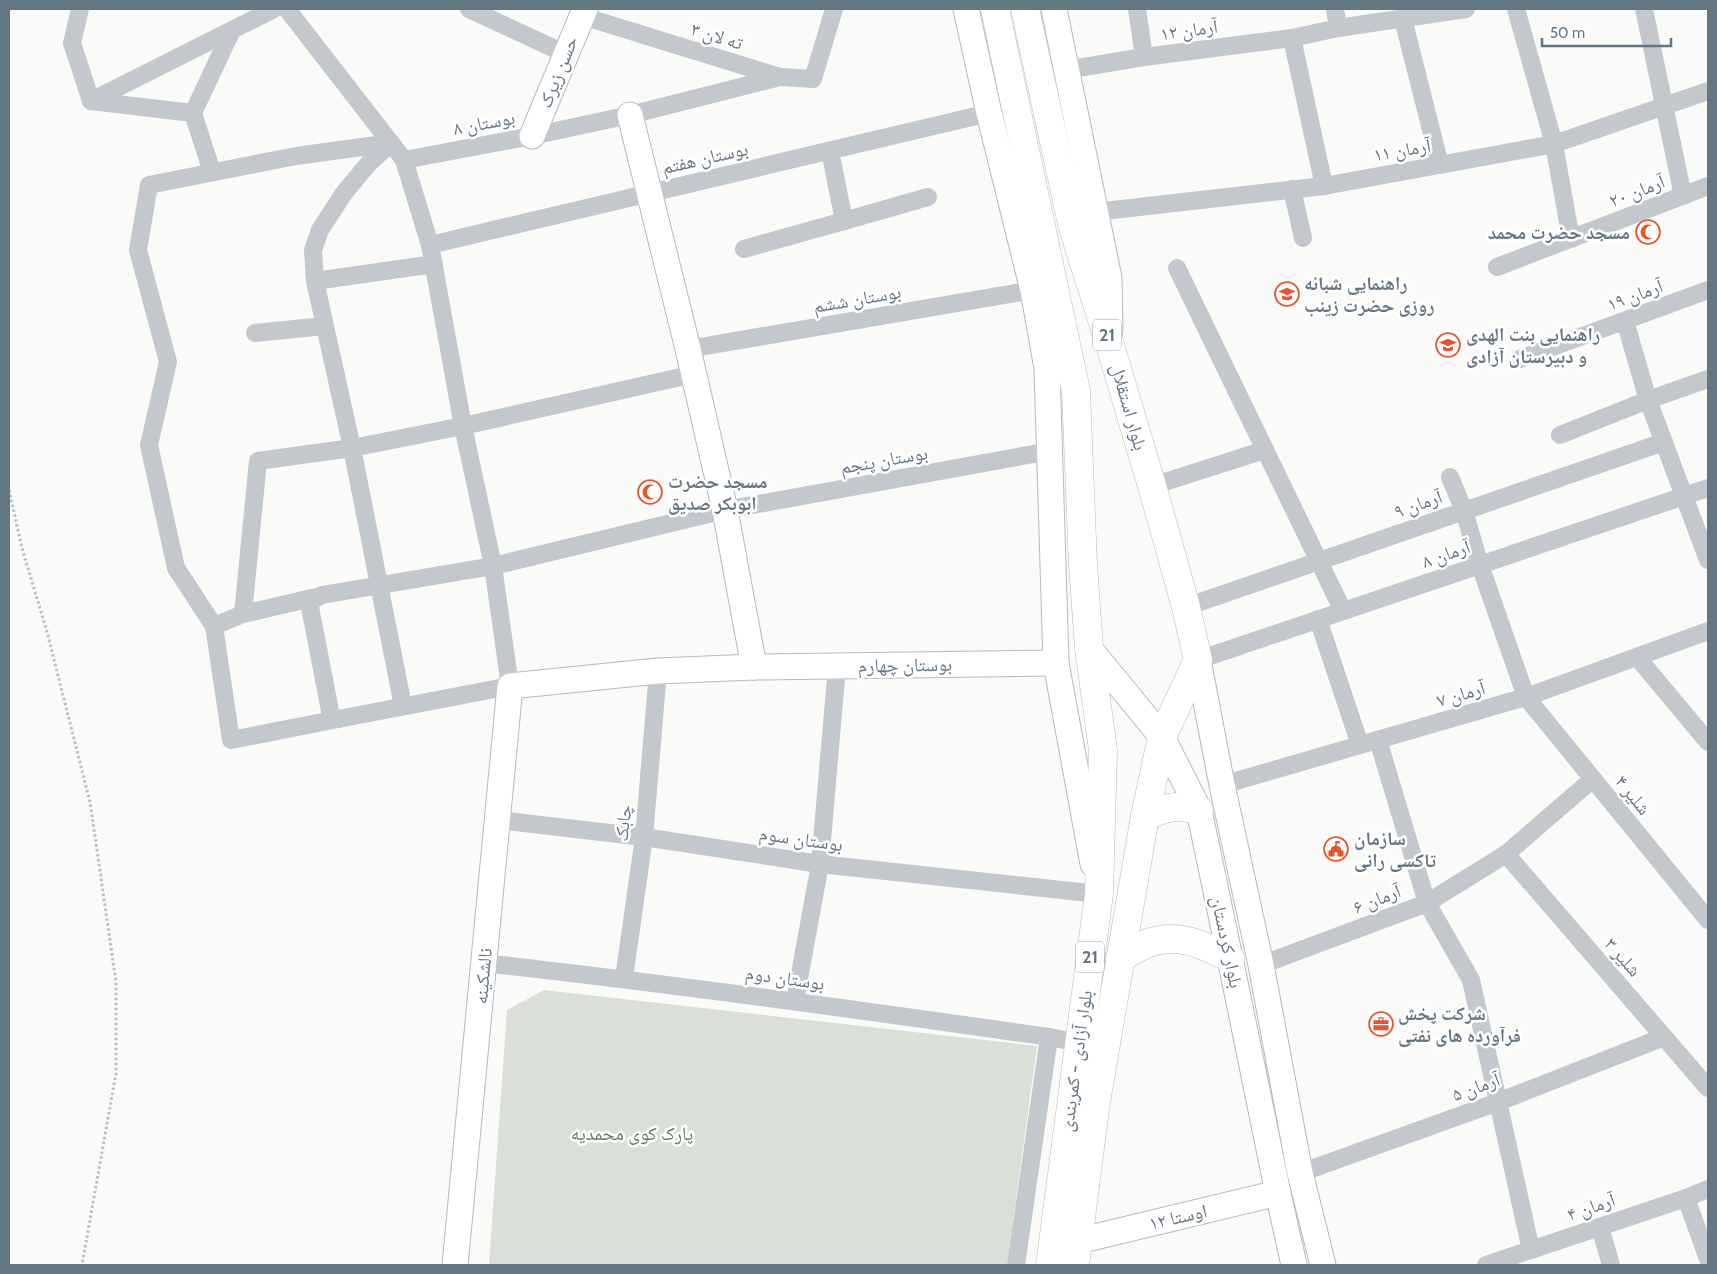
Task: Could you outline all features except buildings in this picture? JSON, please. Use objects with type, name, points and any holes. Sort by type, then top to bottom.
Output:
[{"type":"main road","points":[[966,9],[1032,290],[1047,368],[1056,663],[1099,894]]},
{"type":"main road","name":"21","points":[[995,9],[1076,391],[1083,556],[1090,648]]},
{"type":"main road","name":"بلوار استقلال","points":[[1025,9],[1073,228],[1152,486],[1186,607],[1198,660]]},
{"type":"main road","points":[[1054,9],[1109,278],[1110,345]]},
{"type":"main road","name":"حسن زیرک","points":[[532,136],[583,12]]},
{"type":"main road","points":[[630,115],[694,374],[725,510],[754,667]]},
{"type":"main road","name":"بلوار کردستان","points":[[1090,648],[1162,737],[1199,810],[1294,1265]]},
{"type":"main road","name":"بلوار آزادی - کمربندی","points":[[1050,1265],[1099,894],[1103,750],[1090,648]]},
{"type":"main road","name":"بلوار کردستان","points":[[1198,660],[1222,785],[1261,965],[1300,1173],[1322,1265]]},
{"type":"main road","name":"بلوار آزادی - کمربندی","points":[[1077,1253],[1095,1108],[1145,816],[1162,737],[1198,660]]},
{"type":"main road","name":"بوستان چهارم","points":[[510,686],[658,671],[754,667],[1056,663]]},
{"type":"main road","name":"نالشکینه","points":[[455,1265],[510,686]]},
{"type":"main road","points":[[1145,816],[1168,807],[1177,806],[1199,810]]},
{"type":"main road","points":[[1120,958],[1148,943],[1171,939],[1194,941],[1230,958]]},
{"type":"main road","name":"اوستا ۱۲","points":[[1077,1253],[1278,1193]]},
{"type":"street","points":[[80,9],[72,43],[92,101]]},
{"type":"street","points":[[92,101],[274,9]]},
{"type":"street","points":[[287,9],[404,160],[434,264],[463,426],[493,566],[510,686],[231,740],[214,626],[176,568],[149,444],[168,362],[138,250],[148,185],[296,156],[390,143]]},
{"type":"street","points":[[469,9],[566,54]]},
{"type":"street","points":[[1137,9],[1144,58]]},
{"type":"street","points":[[1334,9],[1338,28]]},
{"type":"street","name":"آرمان ۱۲","points":[[1066,70],[1292,38],[1338,28],[1466,9]]},
{"type":"street","points":[[1516,9],[1554,144],[1571,238]]},
{"type":"street","points":[[1644,9],[1683,196]]},
{"type":"street","name":"ته لان ۳","points":[[583,12],[780,77],[813,79],[830,10]]},
{"type":"street","points":[[1403,19],[1440,165]]},
{"type":"street","points":[[212,172],[193,113],[232,30]]},
{"type":"street","points":[[1292,38],[1324,186]]},
{"type":"street","name":"بوستان ۸","points":[[404,160],[630,115],[780,77]]},
{"type":"street","name":"آرمان ۱۱","points":[[1095,212],[1324,186],[1554,144],[1708,91]]},
{"type":"street","points":[[92,101],[193,113]]},
{"type":"street","name":"بوستان هفتم","points":[[430,245],[989,113]]},
{"type":"street","points":[[390,143],[369,163],[350,186],[320,230],[313,250],[315,281],[352,448],[404,706]]},
{"type":"street","points":[[830,151],[844,221]]},
{"type":"street","name":"آرمان ۲۰","points":[[1497,267],[1708,186]]},
{"type":"street","points":[[1292,189],[1303,238]]},
{"type":"street","points":[[744,249],[928,197]]},
{"type":"street","points":[[315,281],[434,264]]},
{"type":"street","points":[[1177,268],[1343,611]]},
{"type":"street","name":"بوستان ششم","points":[[688,350],[1032,290]]},
{"type":"street","name":"آرمان ۱۹","points":[[1520,359],[1708,290]]},
{"type":"street","points":[[1625,322],[1648,400],[1708,560]]},
{"type":"street","points":[[255,333],[324,326]]},
{"type":"street","points":[[243,614],[258,461],[352,448],[463,426],[694,374]]},
{"type":"street","points":[[1560,435],[1648,400],[1708,379]]},
{"type":"street","name":"آرمان ۹","points":[[1186,607],[1664,442]]},
{"type":"street","points":[[1152,486],[1265,450]]},
{"type":"street","name":"بوستان پنجم","points":[[214,626],[243,614],[339,591],[380,586],[493,566],[725,510],[1050,451]]},
{"type":"street","name":"شلیر ۴","points":[[1450,477],[1464,511],[1480,565],[1526,697],[1708,920]]},
{"type":"street","name":"آرمان ۸","points":[[1198,660],[1708,488]]},
{"type":"street","points":[[316,597],[312,600],[310,607],[331,716],[338,719]]},
{"type":"street","points":[[1318,619],[1360,745]]},
{"type":"street","name":"آرمان ۷","points":[[1222,785],[1526,697],[1708,631]]},
{"type":"street","points":[[1637,657],[1708,742]]},
{"type":"street","points":[[795,1001],[820,864],[837,666]]},
{"type":"street","name":"چابک","points":[[624,978],[644,837],[658,671]]},
{"type":"street","points":[[1378,740],[1426,903],[1472,980],[1531,1250]]},
{"type":"street","name":"آرمان ۶","points":[[1261,965],[1426,903],[1506,854],[1592,779]]},
{"type":"street","name":"بوستان سوم","points":[[498,820],[644,837],[820,864],[1099,894]]},
{"type":"street","name":"شلیر ۳","points":[[1506,854],[1708,1088]]},
{"type":"street","name":"بوستان دوم","points":[[484,963],[624,978],[1049,1037],[1079,1043]]},
{"type":"street","points":[[1016,1265],[1049,1037]]},
{"type":"street","name":"آرمان ۵","points":[[1300,1173],[1498,1102],[1664,1037]]},
{"type":"street","name":"آرمان ۴","points":[[1488,1265],[1686,1198],[1708,1188]]},
{"type":"street","points":[[1686,1198],[1708,1259]]},
{"type":"street","points":[[1600,1227],[1611,1265]]},
{"type":"path","points":[[9,490],[22,548],[90,802],[116,982],[116,1073],[82,1265]]},
{"type":"green space","name":"پارک کوی محمدیه","points":[[544,990],[1037,1046],[1007,1265],[489,1265],[507,1010]]},
{"type":"place","name":"مسجد حضرت محمد","points":[[1648,232]]},
{"type":"place","name":"راهنمایی شبانه روزی حضرت زینب","points":[[1287,294]]},
{"type":"place","name":"راهنمایی بنت الهدی و دبیرستان آزادی","points":[[1448,345]]},
{"type":"place","name":"مسجد حضرت ابوبکر صدیق","points":[[650,492]]},
{"type":"place","name":"سازمان تاکسی رانی","points":[[1336,849]]},
{"type":"place","name":"شرکت پخش فرآورده های نفتی","points":[[1381,1024]]}]
